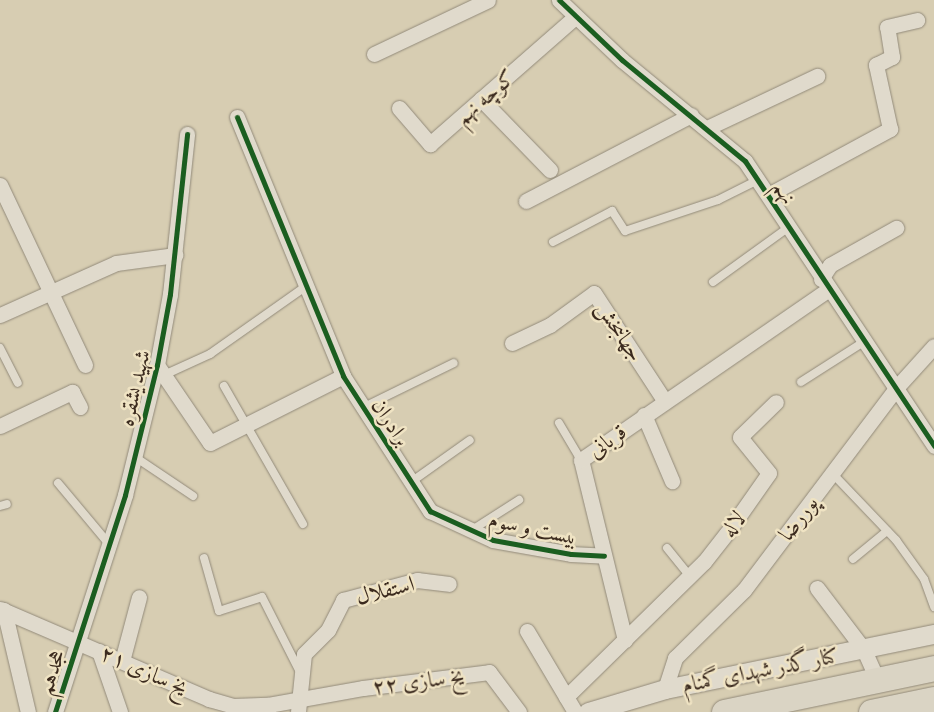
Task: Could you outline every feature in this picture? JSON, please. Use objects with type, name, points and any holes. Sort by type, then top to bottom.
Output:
[{"type":"highway","points":[[724,712],[934,668]]},
{"type":"highway","points":[[871,712],[934,699]]},
{"type":"street","points":[[374,54],[488,0]]},
{"type":"street","name":"نهم","points":[[559,0],[574,18],[745,161],[825,284],[897,387],[934,446]]},
{"type":"street","name":"کوچه نهم","points":[[399,108],[430,144],[574,18]]},
{"type":"street","points":[[768,195],[890,129],[876,65],[892,57],[886,27],[917,20]]},
{"type":"street","points":[[707,128],[817,76]]},
{"type":"street","points":[[482,99],[550,170]]},
{"type":"street","points":[[526,201],[691,115]]},
{"type":"street","name":"برادران","points":[[237,117],[343,376],[430,511]]},
{"type":"street","name":"شهید یشقره","points":[[77,641],[110,544],[160,370],[175,255],[187,134]]},
{"type":"street","points":[[0,185],[85,365]]},
{"type":"street","name":"قربانی","points":[[625,640],[581,460],[825,284],[830,265],[896,228]]},
{"type":"street","points":[[0,315],[116,263],[175,255]]},
{"type":"street","name":"جهانبخش","points":[[512,343],[550,325],[594,293],[664,400]]},
{"type":"street","name":"پوررضا","points":[[665,689],[675,658],[744,590],[897,387],[934,346]]},
{"type":"street","points":[[160,370],[210,443],[343,376]]},
{"type":"street","points":[[0,426],[72,392],[80,406]]},
{"type":"street","name":"لاله","points":[[625,640],[690,576],[727,533],[769,473],[740,437],[776,402]]},
{"type":"street","points":[[644,415],[672,481]]},
{"type":"street","name":"بیست و سوم","points":[[430,511],[493,540],[572,554],[604,556]]},
{"type":"street","name":"استقلال","points":[[298,706],[304,654],[328,630],[344,600],[417,580],[449,584]]},
{"type":"street","points":[[817,588],[864,650],[877,679]]},
{"type":"street","points":[[122,661],[140,597]]},
{"type":"street","points":[[2,610],[28,712]]},
{"type":"street","name":"یخ سازی ۲۱","points":[[2,610],[209,699],[233,706],[298,706]]},
{"type":"street","points":[[527,631],[575,712]]},
{"type":"street","name":"کنار گذر شهدای گمنام","points":[[588,712],[665,689],[864,650],[934,634]]},
{"type":"street","points":[[566,697],[625,640]]},
{"type":"street","name":"هجدهم","points":[[55,712],[77,641]]},
{"type":"street","points":[[99,651],[120,712]]},
{"type":"street","name":"یخ سازی ۲۲","points":[[298,706],[362,688],[489,672],[519,712]]},
{"type":"lane","points":[[553,242],[612,211],[625,231],[718,200],[758,180]]},
{"type":"lane","points":[[713,282],[789,228]]},
{"type":"lane","points":[[160,370],[210,354],[305,286]]},
{"type":"lane","points":[[801,382],[865,341]]},
{"type":"lane","points":[[0,348],[18,383]]},
{"type":"lane","points":[[362,408],[454,363]]},
{"type":"lane","points":[[224,386],[249,424],[303,524]]},
{"type":"lane","points":[[559,423],[581,460]]},
{"type":"lane","points":[[411,482],[470,440]]},
{"type":"lane","points":[[135,456],[193,496]]},
{"type":"lane","points":[[832,473],[887,531],[924,579],[934,608]]},
{"type":"lane","points":[[58,483],[110,544]]},
{"type":"lane","points":[[472,530],[519,500]]},
{"type":"lane","points":[[853,558],[887,531]]},
{"type":"lane","points":[[667,548],[690,576]]},
{"type":"lane","points":[[204,558],[219,611],[262,597],[302,676]]},
{"type":"cycle path","points":[[559,0],[622,60],[745,161],[934,446]]},
{"type":"cycle path","points":[[237,117],[343,376],[430,511],[493,540],[571,554],[604,556]]},
{"type":"cycle path","points":[[55,712],[125,495],[157,365],[170,294],[187,134]]}]
